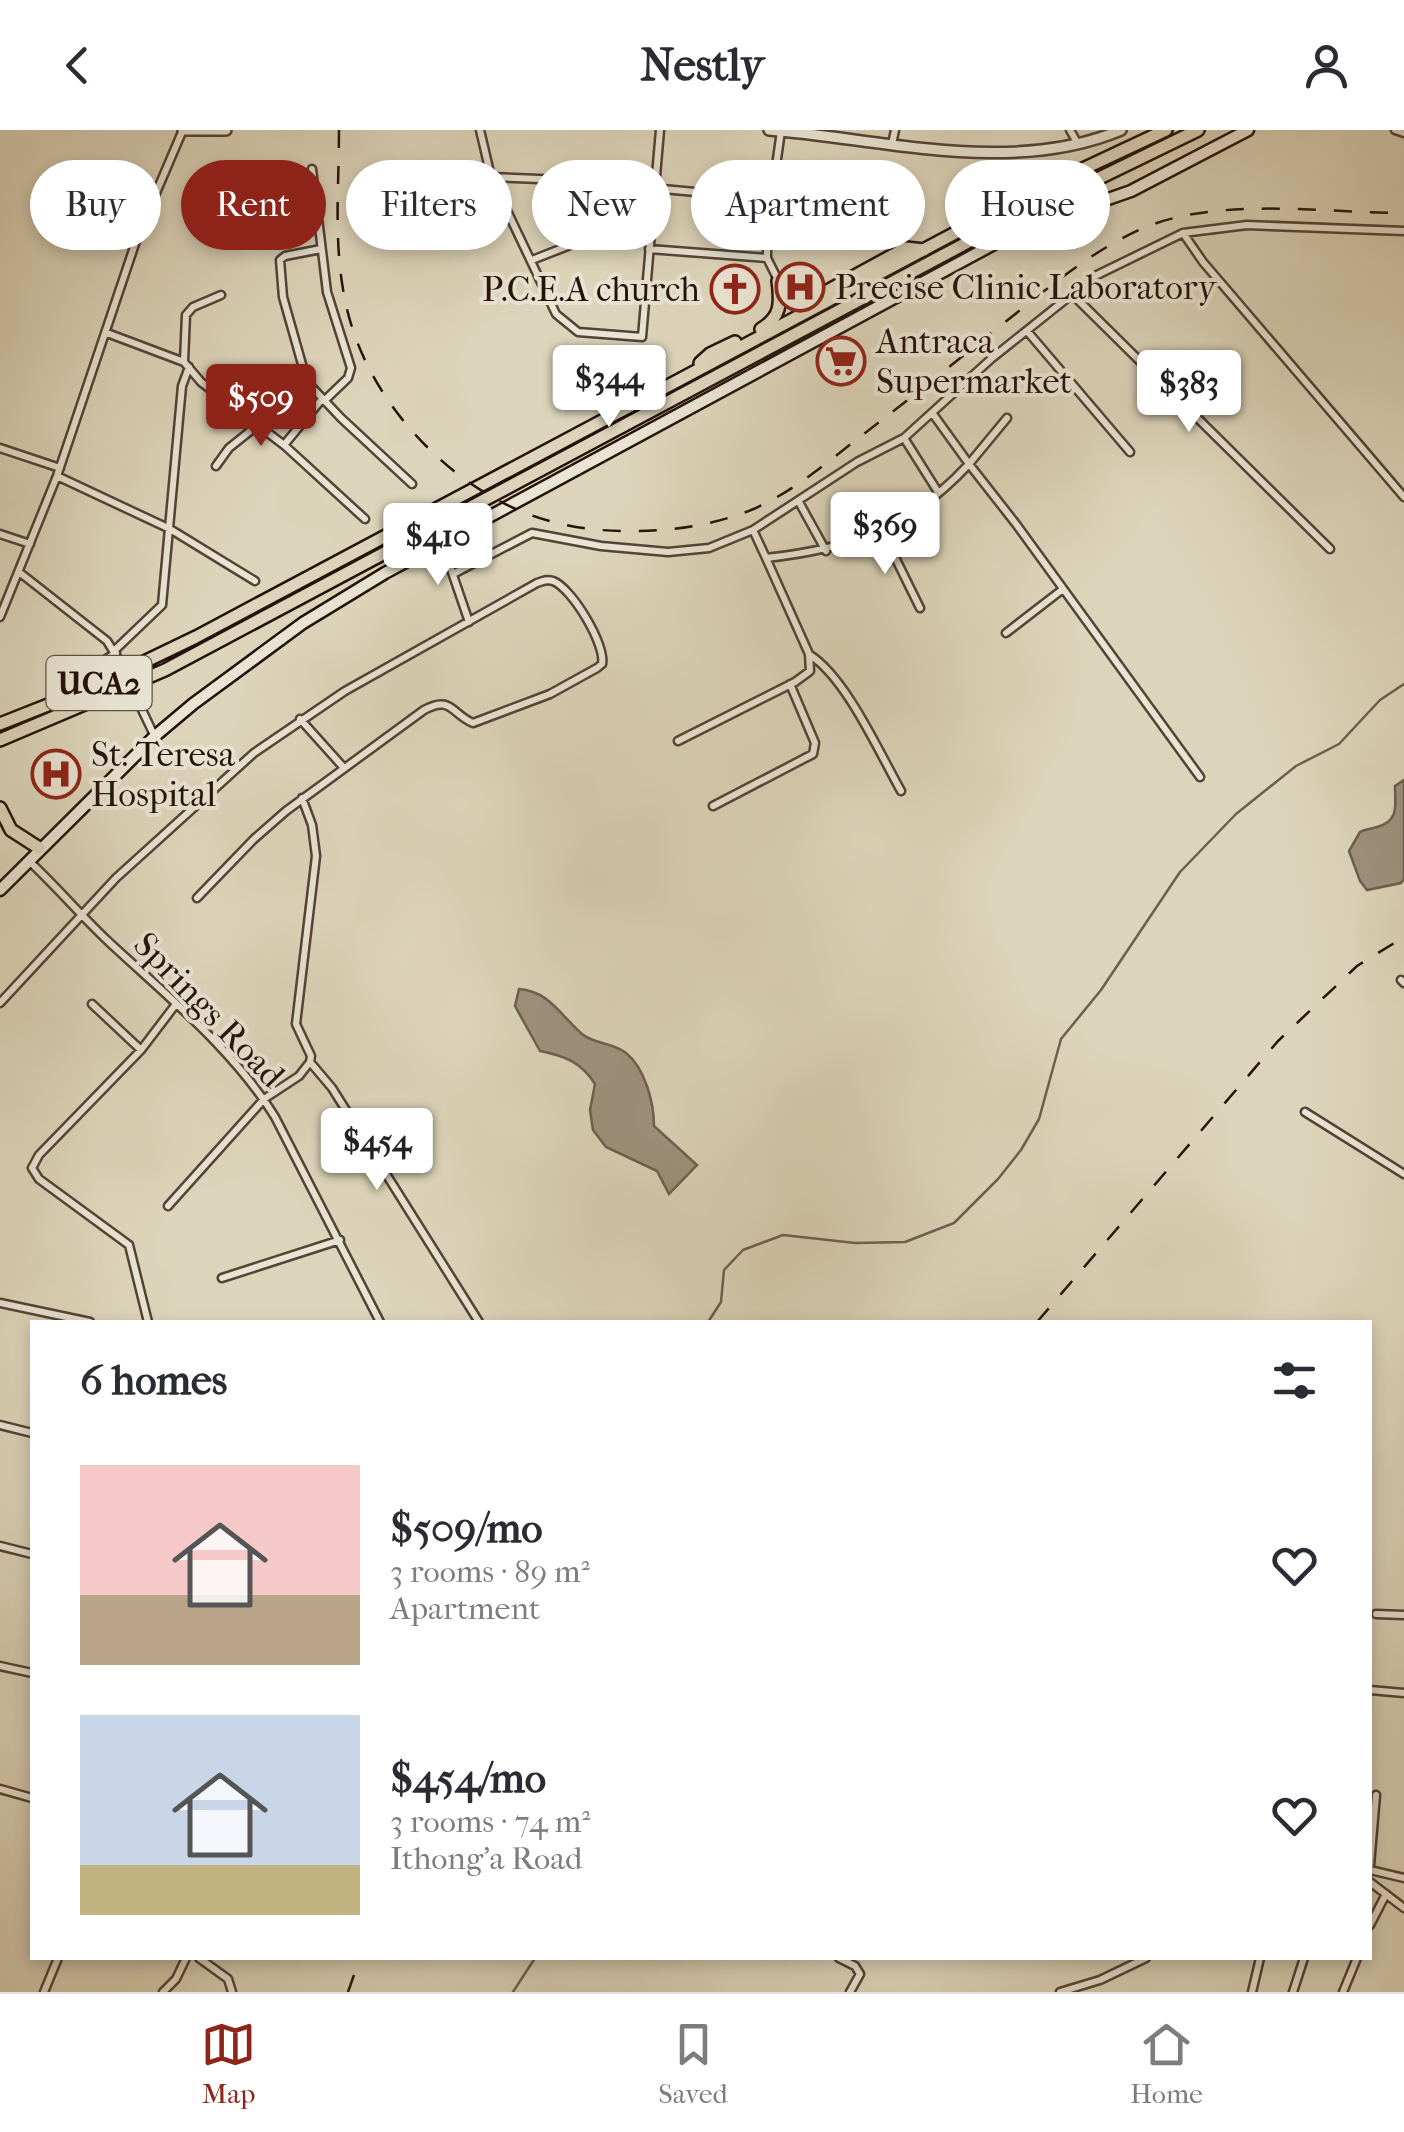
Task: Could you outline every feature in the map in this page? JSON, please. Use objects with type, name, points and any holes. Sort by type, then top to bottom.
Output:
[{"type":"highway","name":"UCA2","points":[[925,249],[1019,199],[1166,130]]},
{"type":"highway","name":"UCA2","points":[[0,740],[165,670],[970,240],[1198,130]]},
{"type":"highway","points":[[778,281],[791,294],[806,299],[902,250]]},
{"type":"highway","name":"UCA2","points":[[0,724],[86,690],[196,637],[924,250]]},
{"type":"highway","points":[[696,371],[710,354],[777,316],[781,301],[778,281]]},
{"type":"highway","points":[[1,817],[21,838],[39,848]]},
{"type":"main road","points":[[0,890],[155,736],[303,624],[442,542],[1016,232],[1131,191],[1248,130]]},
{"type":"street","points":[[0,617],[58,472],[138,235],[183,131],[226,130]]},
{"type":"street","points":[[480,130],[487,160]]},
{"type":"street","points":[[657,160],[660,130]]},
{"type":"street","points":[[769,130],[992,152],[1032,152],[1078,144],[1121,130]]},
{"type":"street","points":[[892,144],[894,130]]},
{"type":"street","points":[[1070,130],[1078,144]]},
{"type":"street","points":[[1395,130],[1404,133]]},
{"type":"street","points":[[777,160],[781,131]]},
{"type":"street","points":[[512,220],[556,314],[569,328],[590,334],[642,337],[649,250]]},
{"type":"street","points":[[453,574],[532,533],[601,546],[668,552],[709,548],[753,530],[857,462],[904,438],[1027,331],[1110,268],[1184,233],[1247,226],[1404,232]]},
{"type":"street","points":[[1184,233],[1202,262],[1404,497]]},
{"type":"street","points":[[671,247],[768,258]]},
{"type":"street","points":[[316,250],[285,256],[279,264],[283,297],[302,369],[323,400],[412,484]]},
{"type":"street","points":[[284,445],[348,378],[351,368],[326,292],[321,250]]},
{"type":"street","points":[[532,260],[558,250]]},
{"type":"street","points":[[768,250],[778,281]]},
{"type":"street","points":[[80,675],[116,651],[162,605],[187,365],[186,315],[221,295]]},
{"type":"street","points":[[1073,295],[1330,550]]},
{"type":"street","points":[[1027,331],[1130,452]]},
{"type":"street","points":[[106,333],[187,365],[201,382],[284,445],[365,520]]},
{"type":"street","points":[[933,414],[1200,777]]},
{"type":"street","points":[[766,558],[826,550],[882,530],[924,506],[969,464],[1007,418]]},
{"type":"street","points":[[216,466],[228,448],[259,424]]},
{"type":"street","points":[[904,438],[939,492]]},
{"type":"street","points":[[0,448],[58,472],[170,529],[256,581]]},
{"type":"street","points":[[799,502],[826,550]]},
{"type":"street","points":[[678,741],[810,671],[809,654],[753,530]]},
{"type":"street","points":[[882,530],[920,608]]},
{"type":"street","points":[[0,534],[30,544]]},
{"type":"street","points":[[442,542],[469,622]]},
{"type":"street","points":[[19,572],[116,651],[155,736]]},
{"type":"street","points":[[0,1004],[81,914],[230,774],[300,720],[537,583],[550,580],[573,598],[604,651],[602,664],[550,694],[473,723],[447,704],[434,704],[302,798],[254,838],[197,898]]},
{"type":"street","points":[[1006,633],[1063,589]]},
{"type":"street","points":[[809,654],[837,680],[901,791]]},
{"type":"street","points":[[713,806],[813,754],[815,743],[790,684]]},
{"type":"street","points":[[300,720],[344,768]]},
{"type":"street","points":[[168,1206],[264,1099],[299,1076],[310,1062],[311,1056],[296,1024],[316,856],[312,825],[302,798]]},
{"type":"street","name":"Springs Road","points":[[28,860],[176,1004],[264,1099],[379,1320]]},
{"type":"street","points":[[92,1004],[141,1050]]},
{"type":"street","points":[[148,1320],[129,1245],[39,1180],[32,1168],[51,1143],[141,1050],[176,1004]]},
{"type":"street","points":[[310,1062],[332,1088],[478,1320]]},
{"type":"street","points":[[1305,1112],[1404,1174]]},
{"type":"street","points":[[222,1278],[340,1240]]},
{"type":"street","points":[[0,1303],[81,1320]]},
{"type":"street","points":[[0,1425],[30,1432]]},
{"type":"street","points":[[0,1546],[30,1554]]},
{"type":"street","points":[[1376,1614],[1404,1615]]},
{"type":"street","points":[[0,1666],[30,1673]]},
{"type":"street","points":[[1372,1690],[1404,1693]]},
{"type":"street","points":[[0,1789],[30,1797]]},
{"type":"street","points":[[1372,1843],[1376,1795]]},
{"type":"street","points":[[1372,1868],[1404,1878]]},
{"type":"street","points":[[1372,1884],[1404,1908]]},
{"type":"street","points":[[1372,1921],[1386,1894]]},
{"type":"street","points":[[44,1992],[57,1960]]},
{"type":"street","points":[[163,1992],[176,1980],[185,1960]]},
{"type":"street","points":[[202,1960],[228,1979],[232,1992]]},
{"type":"street","points":[[843,1960],[860,1974],[850,1992]]},
{"type":"street","points":[[1060,1992],[1100,1980],[1142,1960]]},
{"type":"street","points":[[1252,1992],[1260,1960]]},
{"type":"street","points":[[1293,1992],[1303,1960]]},
{"type":"street","points":[[1344,1992],[1356,1960]]},
{"type":"shaded area","points":[[1404,780],[1404,879],[1367,890],[1349,851],[1360,832],[1390,821],[1395,811],[1395,786]]},
{"type":"shaded area","points":[[519,989],[538,994],[582,1034],[621,1050],[633,1060],[647,1086],[654,1126],[697,1165],[669,1194],[657,1171],[606,1147],[593,1130],[590,1110],[595,1084],[572,1061],[540,1051],[515,1006]]},
{"type":"waterway","points":[[709,1320],[721,1302],[724,1270],[743,1250],[783,1235],[855,1243],[905,1242],[954,1223],[1021,1150],[1039,1119],[1061,1039],[1101,990],[1180,872],[1236,814],[1296,766],[1339,744],[1380,700],[1404,684]]},
{"type":"waterway","points":[[513,1992],[534,1960]]},
{"type":"railway","points":[[339,130],[338,230],[343,289],[359,345],[386,397],[423,443],[485,493],[541,518],[601,530],[690,527],[740,514],[770,501],[820,468],[1070,272],[1141,229],[1171,219],[1236,209],[1404,213]]},
{"type":"railway","points":[[1039,1320],[1278,1041],[1357,966],[1404,937]]},
{"type":"railway","points":[[348,1992],[359,1960]]},
{"type":"place","name":"Precise Clinic Laboratory","points":[[800,287]]},
{"type":"place","name":"P.C.E.A church","points":[[735,289]]},
{"type":"place","name":"Antraca Supermarket","points":[[841,361]]},
{"type":"place","name":"St. Teresa Hospital","points":[[56,774]]}]
